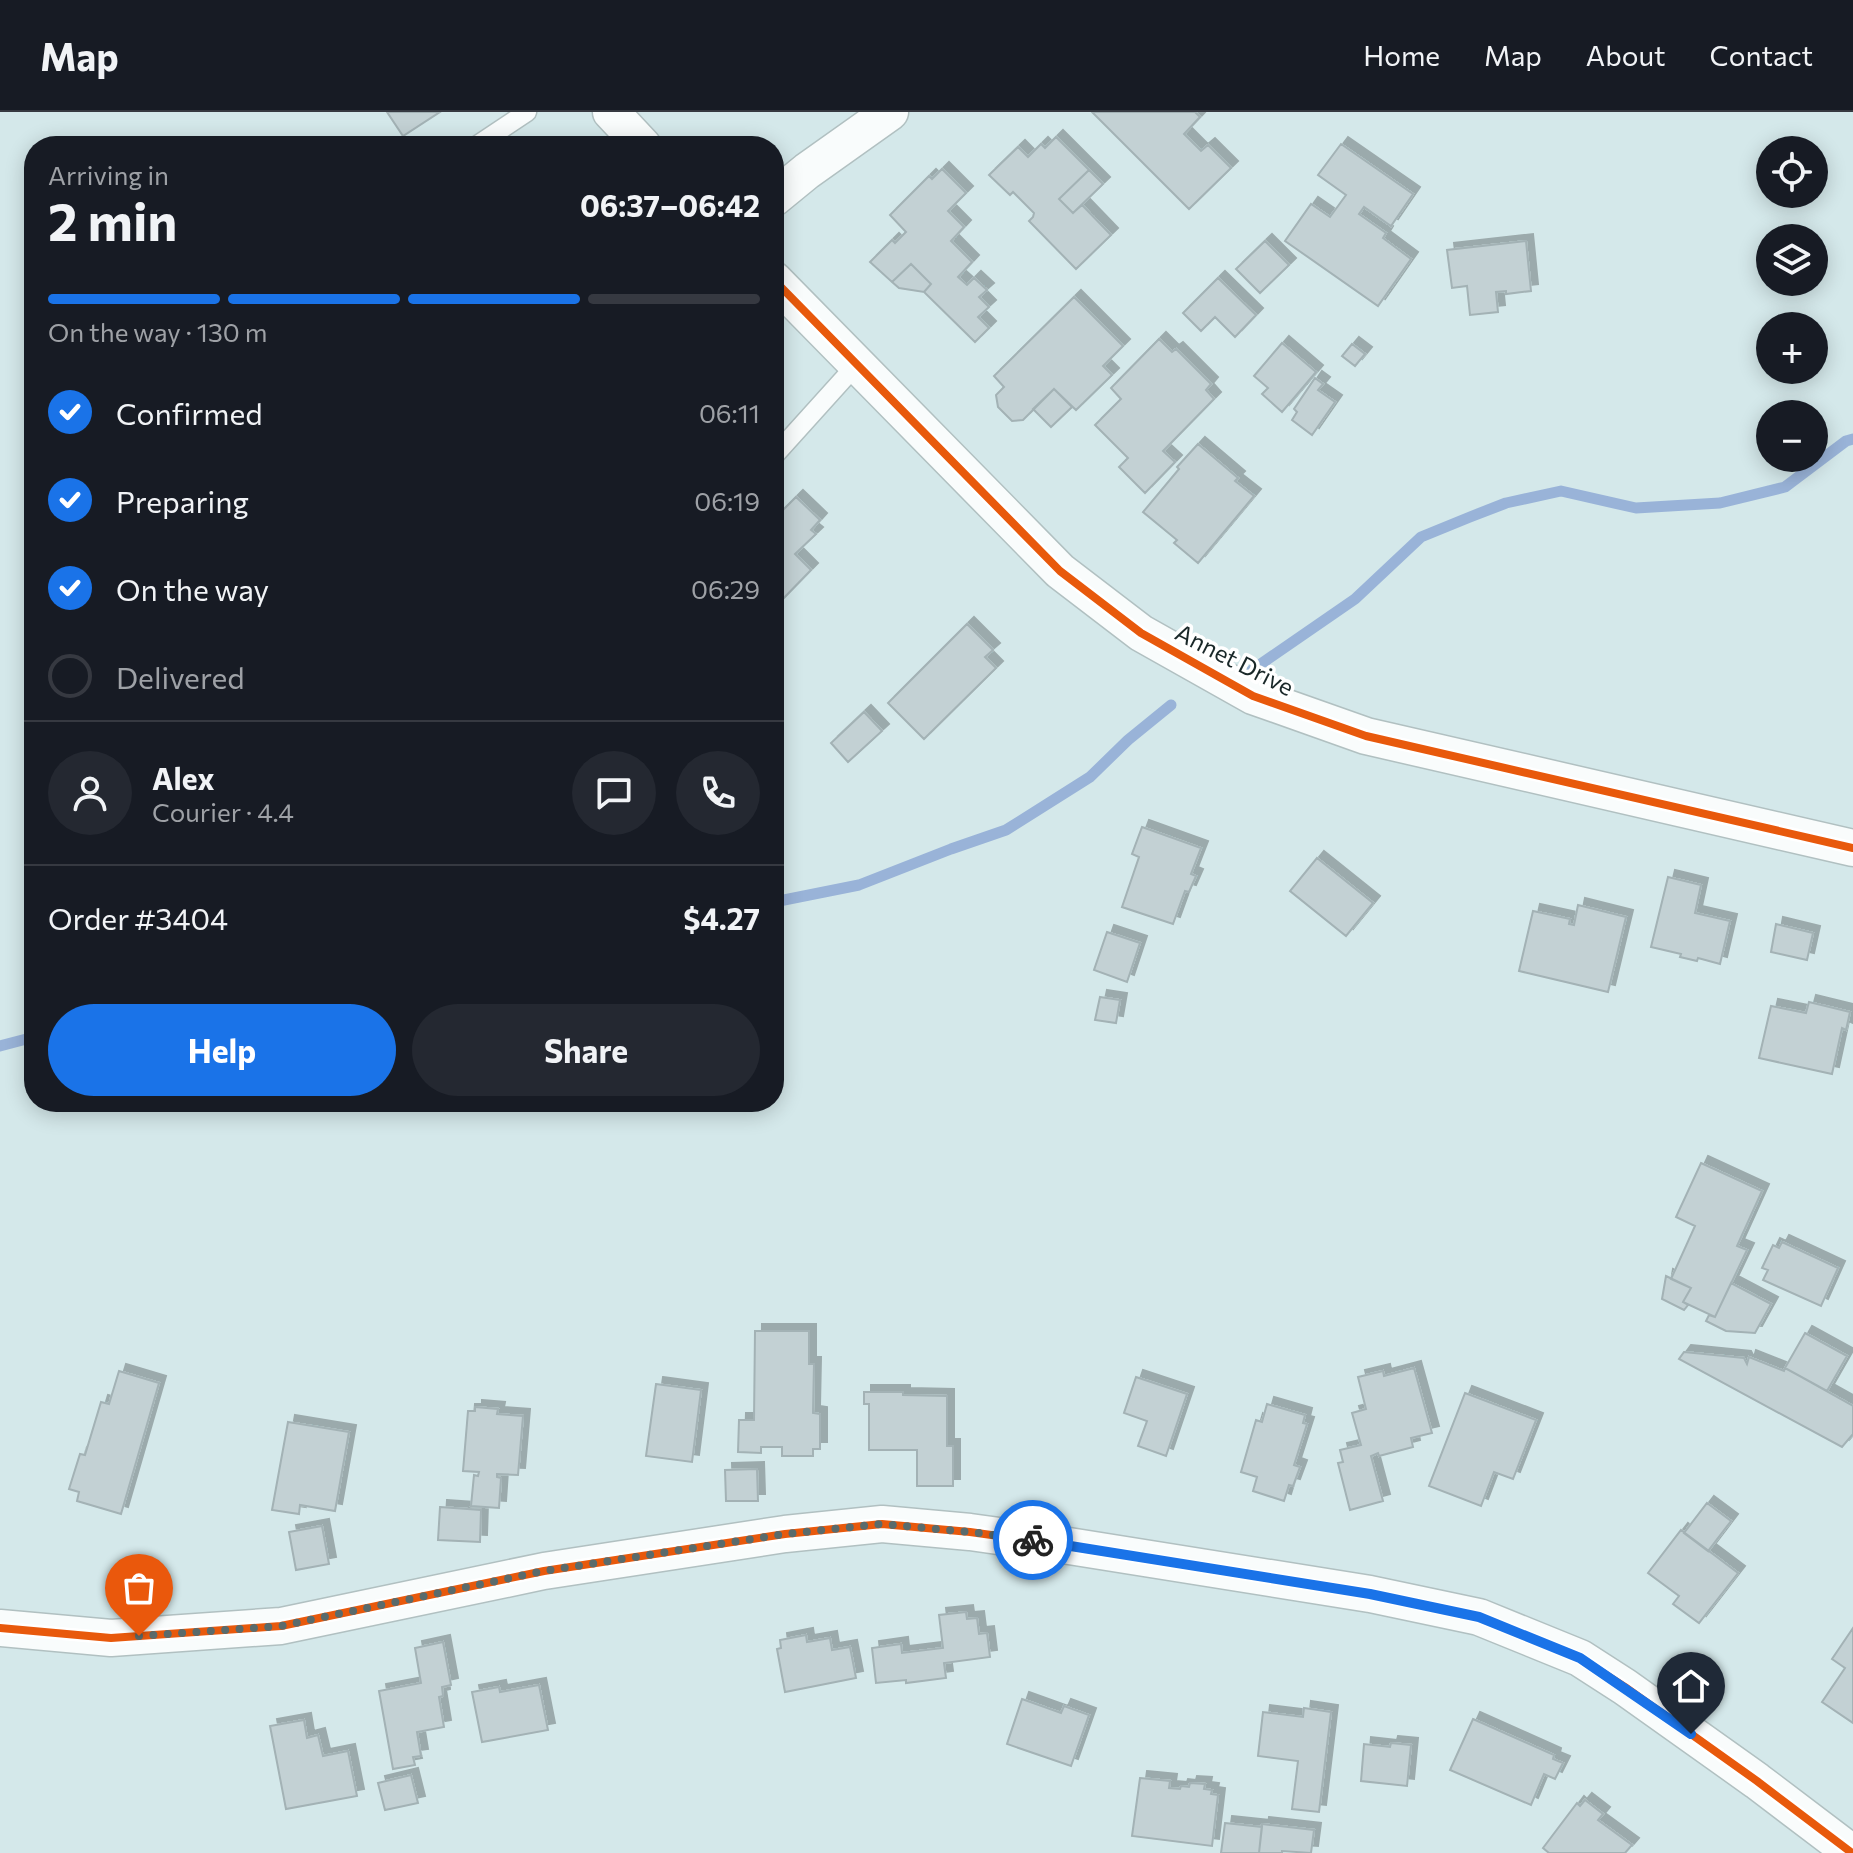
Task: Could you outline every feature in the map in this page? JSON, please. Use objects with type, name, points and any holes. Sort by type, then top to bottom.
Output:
[{"type":"street","points":[[611,112],[634,136]]},
{"type":"street","points":[[784,190],[890,112]]},
{"type":"street","name":"Annet Drive","points":[[784,290],[1060,571],[1141,633],[1253,696],[1366,736],[1853,848]]},
{"type":"street","points":[[0,1628],[111,1638],[281,1626],[544,1571],[785,1534],[882,1524],[970,1532],[1370,1594],[1479,1617],[1580,1658],[1757,1781],[1852,1853]]},
{"type":"lane","points":[[491,136],[527,112]]},
{"type":"lane","points":[[784,445],[857,364]]},
{"type":"building","points":[[387,112],[440,112],[403,136]]},
{"type":"building","points":[[1092,112],[1195,112],[1200,117],[1184,134],[1201,151],[1208,145],[1231,168],[1189,209]]},
{"type":"building","points":[[1056,137],[1089,170],[1059,199],[1073,213],[1082,205],[1111,235],[1076,269],[1029,221],[1034,213],[1013,192],[1010,195],[989,175],[1018,147],[1028,157],[1041,144],[1045,148]]},
{"type":"building","points":[[1341,144],[1413,194],[1391,226],[1364,207],[1359,214],[1386,233],[1383,238],[1411,259],[1378,306],[1285,241],[1311,204],[1330,217],[1346,195],[1318,175]]},
{"type":"building","points":[[942,169],[966,193],[948,211],[964,227],[951,241],[972,262],[958,277],[967,285],[974,278],[987,290],[979,297],[989,307],[978,317],[989,328],[975,342],[924,292],[931,284],[911,264],[892,282],[870,262],[892,240],[895,243],[906,232],[890,215],[929,176],[932,179]]},
{"type":"building","points":[[1089,170],[1103,184],[1073,213],[1059,199]]},
{"type":"building","points":[[1265,241],[1289,265],[1260,293],[1236,269]]},
{"type":"building","points":[[1526,241],[1531,291],[1496,292],[1498,312],[1470,315],[1467,286],[1452,288],[1447,250]]},
{"type":"building","points":[[911,264],[931,284],[924,292],[899,288],[892,282]]},
{"type":"building","points":[[1218,278],[1256,315],[1235,337],[1215,317],[1201,331],[1183,313]]},
{"type":"building","points":[[1074,297],[1123,346],[1103,366],[1112,375],[1076,410],[1054,389],[1023,420],[1012,421],[998,407],[996,395],[1004,387],[994,376]]},
{"type":"building","points":[[1159,339],[1172,352],[1176,349],[1211,384],[1206,390],[1214,399],[1163,451],[1175,462],[1145,493],[1119,467],[1128,458],[1095,425],[1121,399],[1111,388]]},
{"type":"building","points":[[1282,343],[1316,372],[1282,412],[1262,394],[1268,388],[1254,376]]},
{"type":"building","points":[[1352,344],[1365,354],[1355,366],[1342,356]]},
{"type":"building","points":[[1315,378],[1323,384],[1318,390],[1335,402],[1312,435],[1292,420],[1297,412],[1294,409]]},
{"type":"building","points":[[1054,389],[1072,407],[1051,427],[1033,409]]},
{"type":"building","points":[[1198,444],[1254,496],[1198,563],[1174,543],[1177,540],[1143,512]]},
{"type":"building","points":[[796,497],[820,520],[811,530],[816,534],[795,554],[811,570],[784,598],[784,509]]},
{"type":"building","points":[[967,624],[993,650],[985,657],[996,668],[924,739],[888,703]]},
{"type":"building","points":[[864,712],[882,731],[848,762],[831,743]]},
{"type":"building","points":[[1142,827],[1201,848],[1191,874],[1196,876],[1189,892],[1185,891],[1173,924],[1122,907],[1139,857],[1132,854]]},
{"type":"building","points":[[1317,858],[1373,903],[1346,936],[1290,891]]},
{"type":"building","points":[[1668,877],[1701,885],[1695,913],[1730,921],[1720,964],[1680,957],[1681,954],[1651,947]]},
{"type":"building","points":[[1578,905],[1626,917],[1608,992],[1519,971],[1533,911],[1570,919],[1569,924],[1574,925]]},
{"type":"building","points":[[1776,924],[1813,933],[1807,960],[1771,952]]},
{"type":"building","points":[[1107,932],[1140,943],[1127,982],[1094,970]]},
{"type":"building","points":[[1100,997],[1120,1000],[1116,1023],[1095,1020]]},
{"type":"building","points":[[1809,1002],[1850,1012],[1846,1030],[1842,1028],[1832,1074],[1759,1058],[1771,1006],[1806,1013]]},
{"type":"building","points":[[1701,1163],[1762,1191],[1737,1246],[1747,1250],[1715,1317],[1683,1302],[1691,1288],[1671,1279],[1695,1226],[1676,1217]]},
{"type":"building","points":[[1782,1242],[1838,1268],[1821,1306],[1763,1280],[1768,1270],[1762,1268],[1773,1245],[1779,1248]]},
{"type":"building","points":[[1666,1276],[1691,1288],[1683,1302],[1688,1305],[1684,1310],[1662,1299]]},
{"type":"building","points":[[1731,1283],[1771,1304],[1755,1333],[1726,1331],[1706,1321],[1709,1315],[1715,1317]]},
{"type":"building","points":[[755,1331],[809,1331],[809,1364],[814,1364],[813,1413],[820,1414],[820,1449],[813,1449],[813,1456],[782,1456],[782,1447],[761,1447],[761,1453],[738,1452],[739,1420],[754,1420]]},
{"type":"building","points":[[1805,1333],[1847,1356],[1827,1391],[1785,1368]]},
{"type":"building","points":[[1684,1352],[1744,1358],[1747,1364],[1749,1357],[1784,1371],[1785,1368],[1853,1406],[1853,1434],[1842,1447],[1679,1359]]},
{"type":"building","points":[[1414,1368],[1432,1433],[1411,1438],[1413,1447],[1371,1456],[1383,1501],[1350,1510],[1338,1463],[1343,1462],[1340,1450],[1361,1445],[1352,1413],[1366,1409],[1358,1377],[1383,1371],[1384,1376]]},
{"type":"building","points":[[119,1371],[159,1383],[121,1514],[77,1501],[79,1492],[69,1489],[80,1454],[85,1455],[101,1402],[109,1404]]},
{"type":"building","points":[[1136,1377],[1187,1394],[1166,1456],[1138,1446],[1147,1421],[1124,1413]]},
{"type":"building","points":[[656,1384],[701,1390],[692,1462],[646,1456]]},
{"type":"building","points":[[864,1392],[947,1396],[947,1446],[953,1446],[953,1486],[917,1486],[917,1450],[869,1450],[869,1404],[864,1404]]},
{"type":"building","points":[[1465,1393],[1536,1420],[1513,1479],[1494,1472],[1481,1506],[1429,1486]]},
{"type":"building","points":[[1267,1404],[1305,1415],[1303,1423],[1307,1424],[1294,1465],[1300,1467],[1284,1501],[1253,1491],[1257,1477],[1241,1472],[1256,1420],[1262,1422]]},
{"type":"building","points":[[475,1407],[498,1409],[497,1414],[523,1416],[518,1475],[497,1474],[501,1478],[499,1508],[471,1506],[474,1475],[478,1476],[479,1472],[463,1471],[468,1411],[475,1411]]},
{"type":"building","points":[[288,1422],[349,1432],[335,1511],[300,1505],[299,1514],[272,1510]]},
{"type":"building","points":[[757,1469],[758,1501],[726,1501],[725,1470]]},
{"type":"building","points":[[1707,1503],[1731,1521],[1708,1551],[1684,1533]]},
{"type":"building","points":[[440,1507],[481,1510],[480,1542],[438,1540]]},
{"type":"building","points":[[322,1526],[329,1564],[296,1570],[289,1532]]},
{"type":"building","points":[[1681,1530],[1738,1573],[1699,1623],[1673,1604],[1679,1596],[1648,1573]]},
{"type":"building","points":[[966,1612],[967,1619],[977,1618],[979,1634],[987,1633],[990,1657],[944,1663],[946,1678],[876,1683],[872,1648],[901,1644],[902,1653],[943,1648],[939,1615]]},
{"type":"building","points":[[1853,1628],[1853,1723],[1822,1702],[1845,1668],[1832,1659]]},
{"type":"building","points":[[806,1635],[807,1642],[830,1638],[832,1650],[850,1647],[856,1678],[785,1692],[777,1649],[781,1648],[780,1640]]},
{"type":"building","points":[[443,1642],[451,1685],[442,1687],[443,1696],[439,1697],[444,1727],[417,1732],[421,1756],[413,1757],[415,1765],[393,1769],[379,1691],[421,1683],[415,1648]]},
{"type":"building","points":[[539,1685],[548,1730],[482,1742],[472,1692],[499,1687],[500,1692]]},
{"type":"building","points":[[1022,1699],[1061,1713],[1064,1706],[1089,1715],[1071,1766],[1007,1744]]},
{"type":"building","points":[[1304,1708],[1331,1712],[1319,1812],[1292,1809],[1298,1761],[1258,1756],[1263,1712],[1303,1717]]},
{"type":"building","points":[[1473,1719],[1554,1755],[1553,1759],[1563,1763],[1555,1779],[1544,1774],[1531,1805],[1450,1770]]},
{"type":"building","points":[[304,1720],[307,1738],[318,1735],[323,1756],[348,1751],[357,1796],[286,1809],[270,1726]]},
{"type":"building","points":[[1391,1743],[1411,1745],[1407,1786],[1361,1781],[1364,1744],[1390,1747]]},
{"type":"building","points":[[411,1775],[418,1803],[385,1810],[378,1783]]},
{"type":"building","points":[[1140,1778],[1170,1781],[1169,1788],[1189,1787],[1190,1783],[1205,1784],[1204,1789],[1218,1795],[1212,1846],[1132,1836]]},
{"type":"building","points":[[1585,1800],[1603,1814],[1598,1820],[1632,1845],[1625,1853],[1549,1853],[1543,1848],[1577,1803],[1580,1806]]},
{"type":"building","points":[[1225,1823],[1262,1827],[1259,1853],[1221,1853]]},
{"type":"building","points":[[1262,1824],[1314,1830],[1311,1853],[1259,1853]]},
{"type":"waterway","points":[[1252,670],[1355,599],[1421,537],[1506,503],[1561,491],[1636,508],[1720,503],[1785,487],[1846,441],[1853,439]]},
{"type":"waterway","points":[[784,900],[859,885],[1006,830],[1090,777],[1128,740],[1171,705]]},
{"type":"waterway","points":[[0,1046],[24,1040]]},
{"type":"cycle path","points":[[784,290],[1060,571],[1141,633],[1253,696],[1366,736],[1853,848]]},
{"type":"cycle path","points":[[0,1628],[111,1638],[281,1626],[544,1571],[785,1534],[882,1524],[970,1532],[1370,1594],[1479,1617],[1580,1658],[1757,1781],[1852,1853]]},
{"type":"way so far","points":[[139,1636],[281,1626],[544,1571],[785,1534],[882,1524],[1033,1540]]},
{"type":"route","points":[[1033,1540],[1370,1594],[1479,1617],[1580,1658],[1691,1734]]}]
